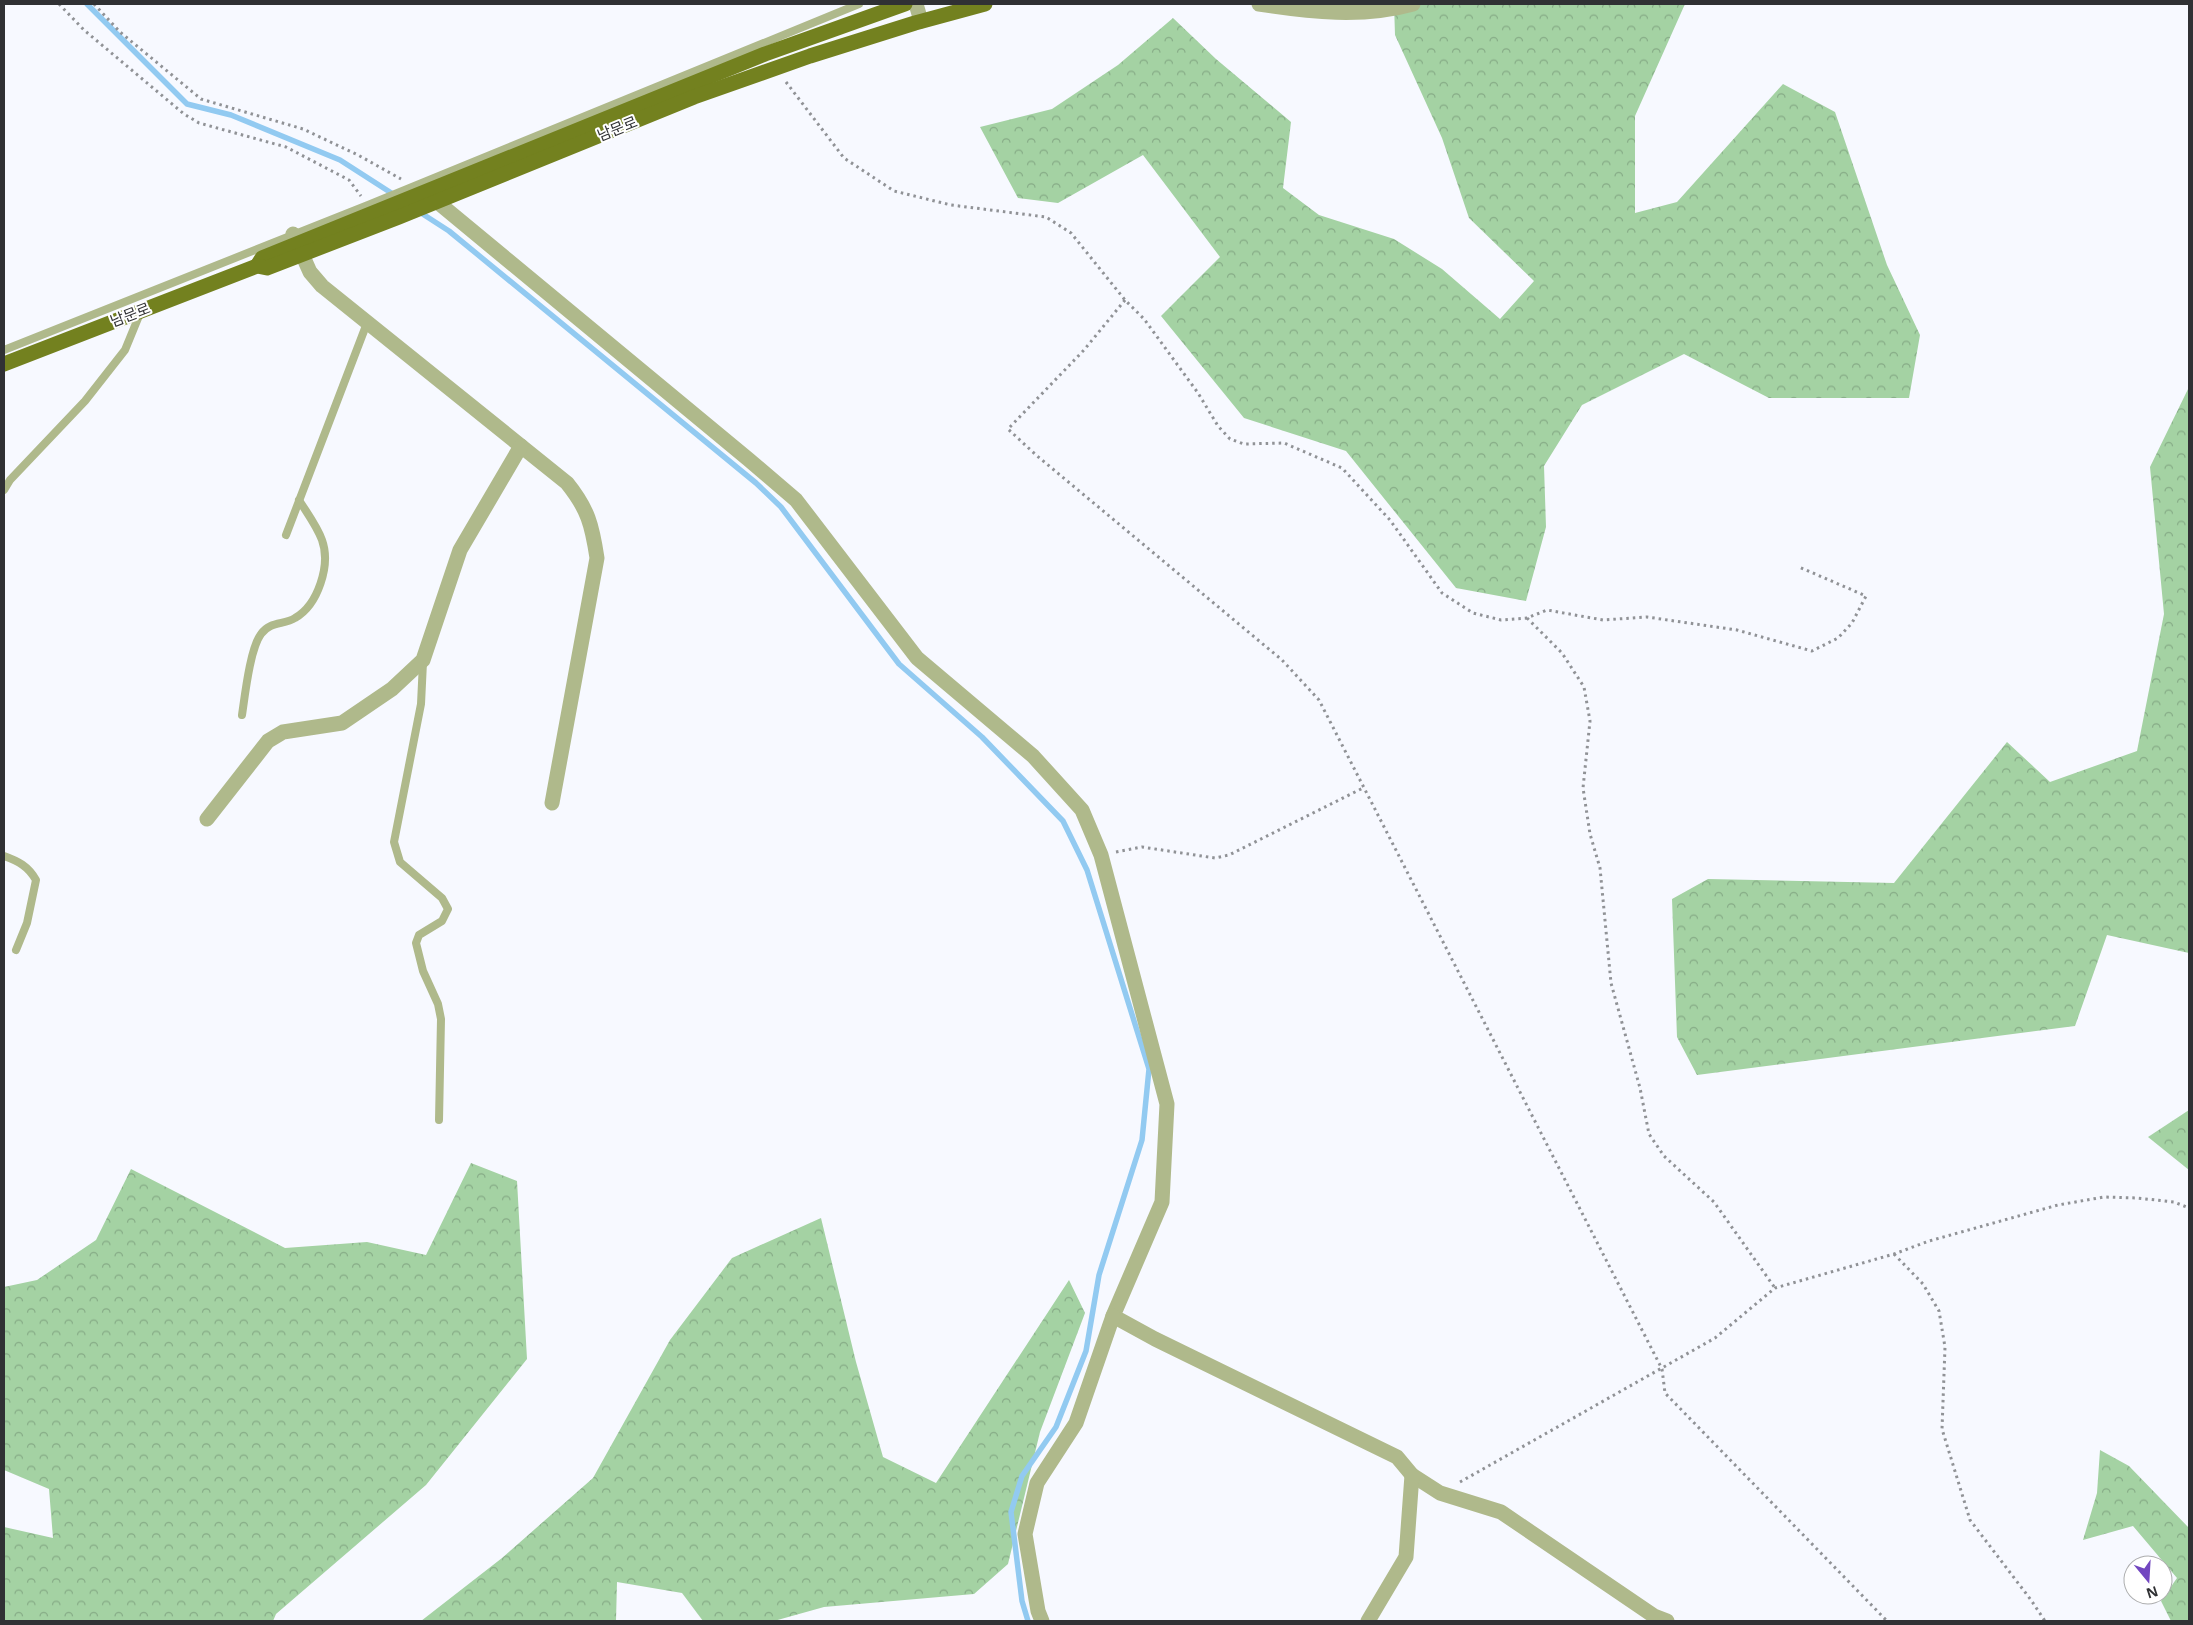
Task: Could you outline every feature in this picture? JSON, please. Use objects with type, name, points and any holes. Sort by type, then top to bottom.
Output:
[{"type":"main road","name":"남문로","points":[[297,244],[399,217],[425,195],[765,54],[905,4]]},
{"type":"main road","name":"남문로","points":[[4,364],[257,266],[267,268],[297,244],[374,207],[425,195],[775,67],[922,21],[984,4]]},
{"type":"street","points":[[916,4],[922,21]]},
{"type":"street","points":[[1259,4],[1328,13],[1382,10],[1413,4]]},
{"type":"street","points":[[425,195],[741,452],[796,500],[918,658],[1033,756],[1082,810],[1101,855],[1167,1104],[1162,1202],[1113,1316],[1076,1423],[1037,1482],[1025,1534],[1038,1611],[1042,1621]]},
{"type":"street","points":[[297,244],[315,279],[567,483],[581,500],[592,527],[597,558],[552,803]]},
{"type":"street","points":[[207,818],[268,741],[283,732],[342,723],[392,690],[423,660],[460,550],[521,446]]},
{"type":"street","points":[[1113,1316],[1155,1340],[1397,1457],[1412,1476],[1440,1493],[1501,1512],[1654,1616],[1667,1621]]},
{"type":"street","points":[[1368,1621],[1406,1556],[1412,1476]]},
{"type":"lane","points":[[425,195],[859,4]]},
{"type":"lane","points":[[4,350],[297,244]]},
{"type":"lane","points":[[4,490],[10,480],[84,400],[125,350],[141,310]]},
{"type":"lane","points":[[286,535],[367,323]]},
{"type":"lane","points":[[242,715],[255,645],[262,633],[274,624],[293,619],[308,609],[321,581],[325,555],[322,540],[299,500]]},
{"type":"lane","points":[[423,660],[421,704],[394,842],[400,862],[442,898],[448,909],[442,921],[419,935],[416,943],[423,971],[438,1004],[441,1019],[439,1120]]},
{"type":"lane","points":[[4,856],[24,866],[36,880],[27,923],[16,950]]},
{"type":"path","points":[[59,4],[84,30],[184,114],[200,123],[286,147],[349,180],[374,207]]},
{"type":"path","points":[[94,4],[120,32],[201,99],[303,128],[358,154],[425,195]]},
{"type":"path","points":[[775,67],[844,158],[894,191],[951,205],[1046,217],[1071,233],[1125,300],[1144,319],[1198,393],[1218,426],[1230,439],[1244,444],[1284,443],[1342,468],[1390,520],[1442,593],[1473,612],[1501,620],[1527,618],[1547,610],[1603,620],[1647,617],[1737,630],[1812,651],[1838,638],[1852,623],[1866,596],[1799,567]]},
{"type":"path","points":[[1125,300],[1084,350],[1008,429],[1036,455],[1282,660],[1320,700],[1662,1369],[1665,1393],[1888,1621]]},
{"type":"path","points":[[1527,618],[1562,653],[1584,687],[1590,721],[1583,788],[1590,834],[1600,868],[1611,983],[1640,1088],[1649,1134],[1664,1156],[1714,1202],[1775,1288]]},
{"type":"path","points":[[1101,855],[1142,847],[1215,858],[1364,788]]},
{"type":"path","points":[[1440,1493],[1715,1338],[1775,1288],[2049,1207],[2104,1197],[2174,1202],[2189,1208]]},
{"type":"path","points":[[1894,1254],[1923,1284],[1939,1312],[1944,1347],[1942,1429],[1970,1520],[2032,1600],[2045,1621]]},
{"type":"green space","points":[[1394,4],[1685,4],[1635,116],[1635,213],[1677,202],[1783,84],[1835,112],[1887,265],[1920,335],[1909,398],[1769,398],[1684,354],[1582,405],[1544,466],[1546,527],[1526,601],[1456,588],[1346,451],[1244,418],[1161,316],[1220,257],[1143,155],[1058,203],[1018,198],[980,127],[1052,109],[1118,65],[1173,18],[1216,59],[1291,122],[1283,188],[1319,215],[1394,239],[1442,269],[1500,319],[1534,281],[1469,218],[1442,138],[1395,35]]},
{"type":"green space","points":[[2189,387],[2189,953],[2107,935],[2075,1026],[1697,1075],[1677,1037],[1672,899],[1708,879],[1894,883],[2007,742],[2050,782],[2137,751],[2164,614],[2150,467]]},
{"type":"green space","points":[[2189,1110],[2189,1170],[2148,1137]]},
{"type":"green space","points":[[471,1163],[517,1181],[527,1359],[426,1485],[276,1614],[273,1621],[4,1621],[4,1527],[53,1538],[49,1489],[4,1470],[4,1287],[37,1280],[96,1240],[131,1169],[285,1248],[367,1242],[426,1255]]},
{"type":"green space","points":[[821,1218],[856,1362],[883,1457],[936,1483],[1069,1280],[1085,1313],[1040,1432],[1008,1564],[974,1594],[824,1607],[774,1621],[703,1621],[682,1593],[617,1582],[616,1621],[421,1621],[502,1558],[593,1478],[670,1340],[732,1258]]},
{"type":"green space","points":[[2100,1450],[2129,1466],[2189,1528],[2189,1621],[2171,1621],[2163,1605],[2173,1605],[2173,1584],[2177,1578],[2173,1573],[2173,1555],[2158,1555],[2133,1526],[2083,1540],[2097,1493]]},
{"type":"waterway","points":[[87,4],[187,104],[231,115],[340,160],[396,196]]},
{"type":"waterway","points":[[418,211],[449,231],[756,483],[781,507],[899,664],[982,737],[1063,821],[1087,870],[1149,1069],[1142,1140],[1099,1275],[1086,1351],[1056,1427],[1022,1476],[1011,1512],[1022,1601],[1028,1621]]}]
